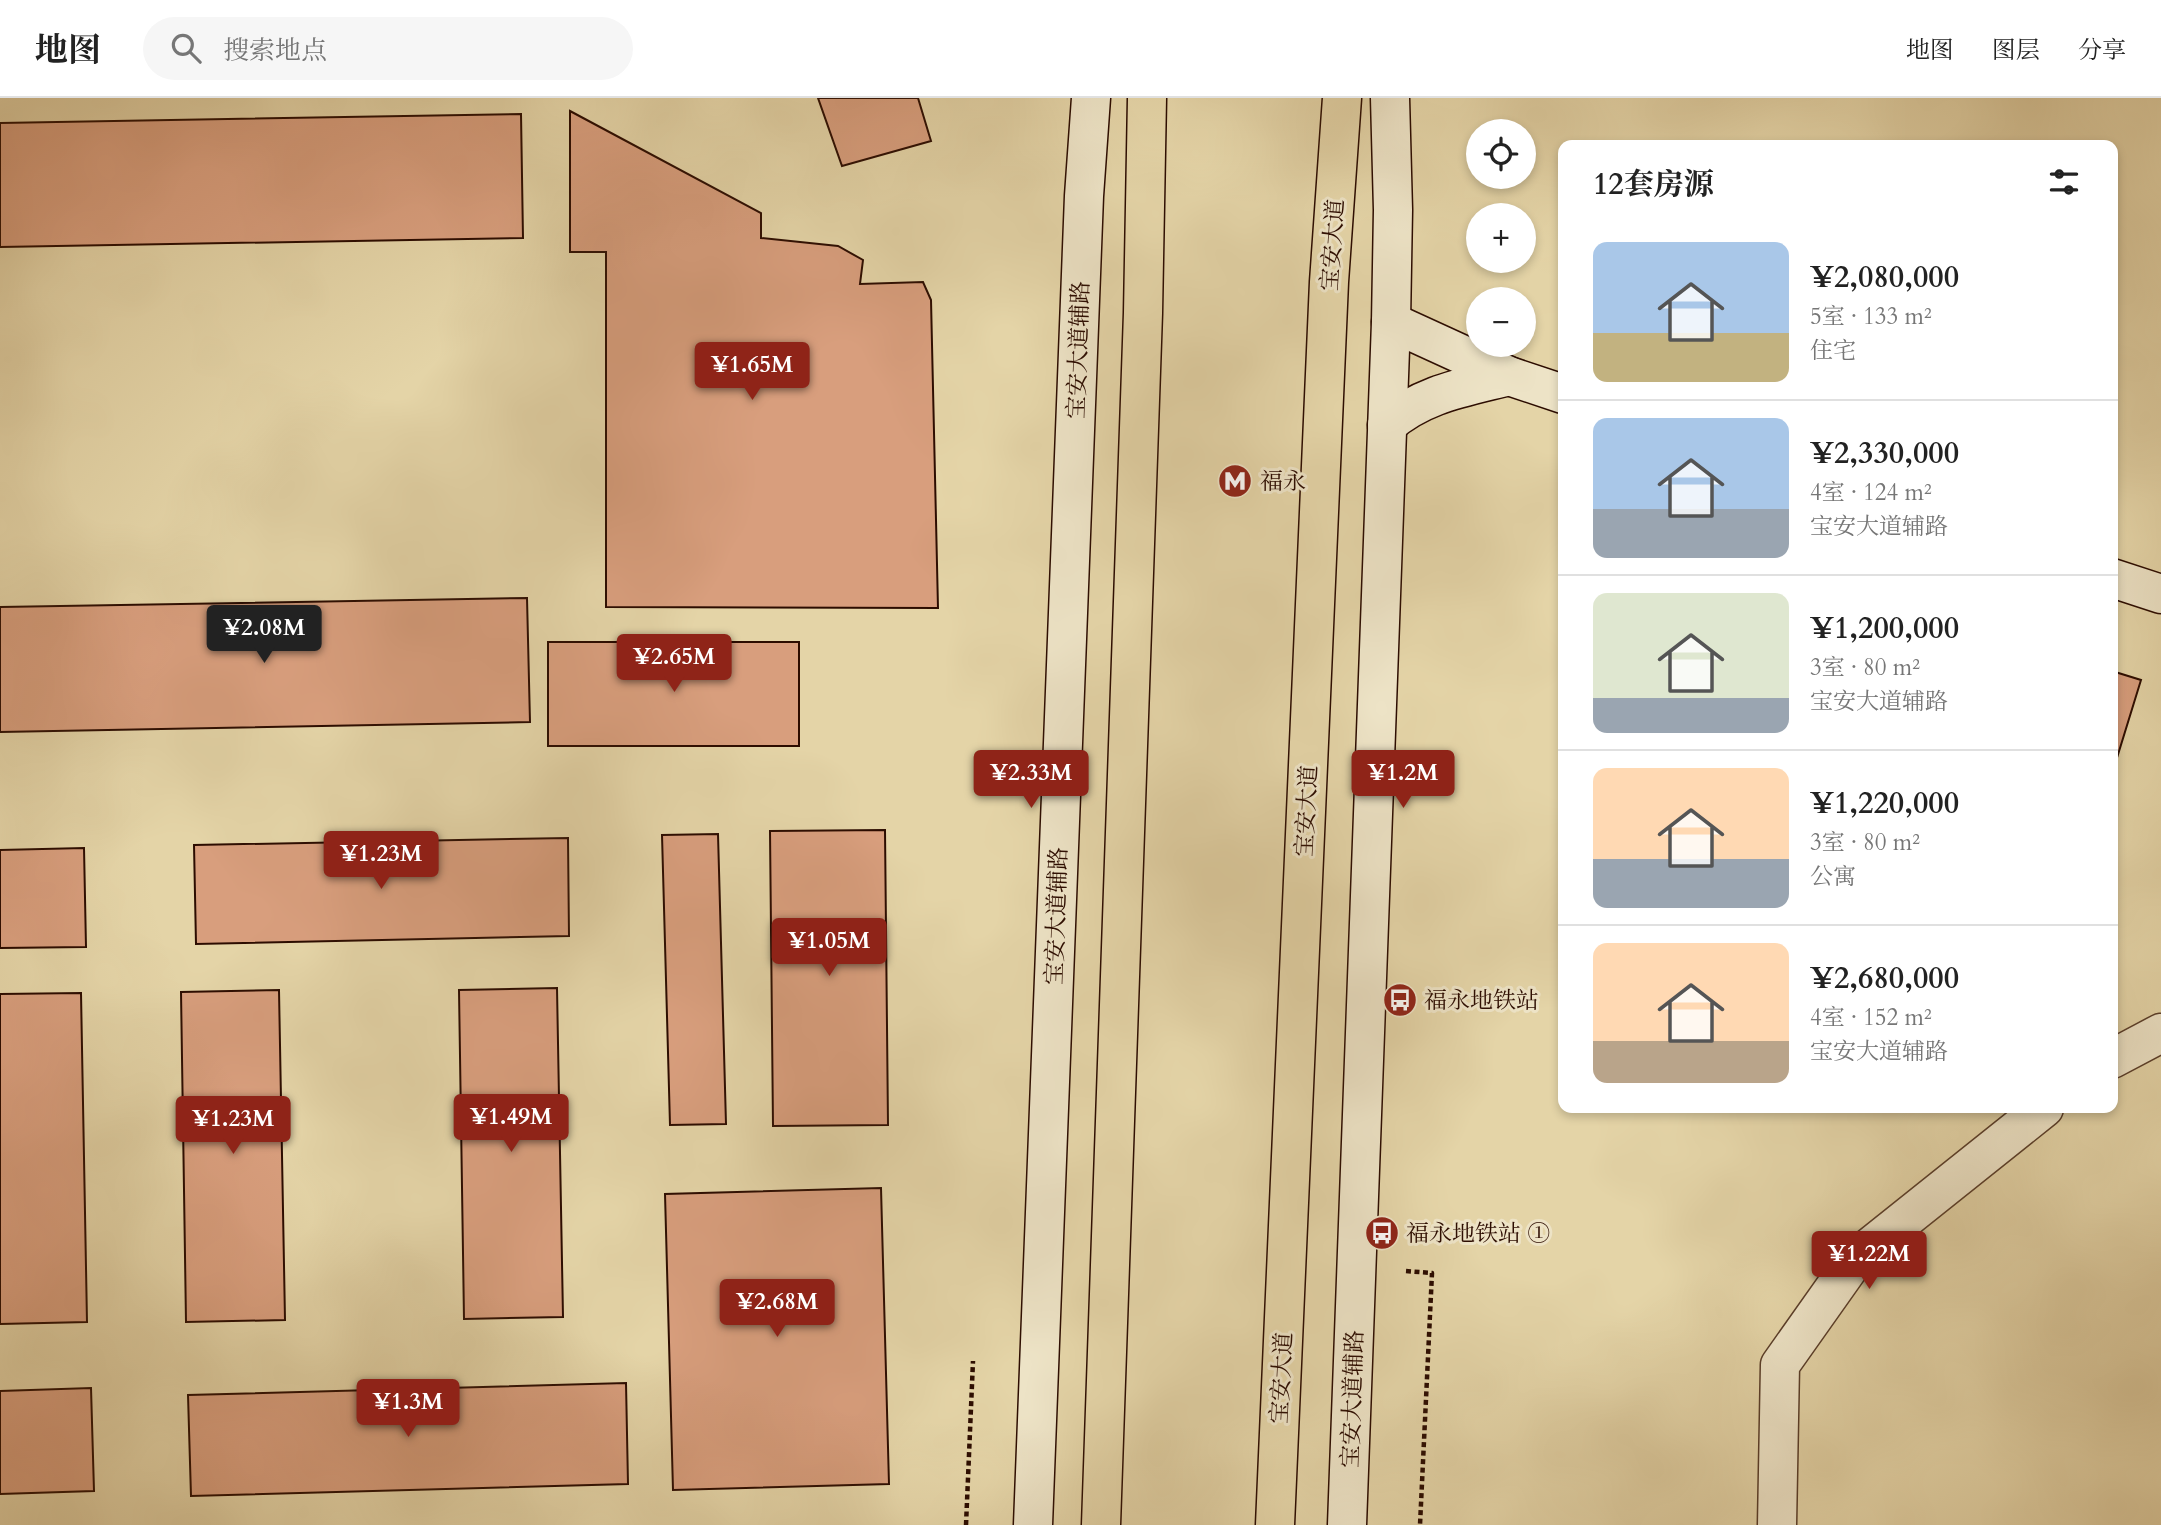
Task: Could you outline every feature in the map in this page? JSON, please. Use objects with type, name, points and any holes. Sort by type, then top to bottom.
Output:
[{"type":"main road","name":"宝安大道辅路","points":[[1033,1525],[1084,196],[1091,98]]},
{"type":"main road","points":[[1101,1525],[1143,313],[1147,98]]},
{"type":"main road","name":"宝安大道","points":[[1275,1525],[1329,282],[1342,98]]},
{"type":"main road","name":"宝安大道辅路","points":[[1347,1525],[1391,321],[1393,210],[1390,98]]},
{"type":"main road","points":[[1391,321],[1509,376],[1558,392]]},
{"type":"main road","points":[[1387,425],[1401,413],[1432,397],[1509,376]]},
{"type":"main road","points":[[2118,580],[2161,594]]},
{"type":"main road","points":[[2118,1056],[2161,1033]]},
{"type":"main road","points":[[1776,1525],[1780,1365],[1855,1259],[2038,1113]]},
{"type":"path","points":[[1406,1271],[1432,1273],[1420,1525]]},
{"type":"path","points":[[966,1525],[973,1361]]},
{"type":"building","points":[[818,98],[918,98],[931,141],[842,166]]},
{"type":"building","points":[[570,111],[761,213],[761,238],[838,246],[863,260],[860,284],[923,282],[931,300],[938,608],[606,607],[606,252],[570,252]]},
{"type":"building","points":[[521,114],[523,238],[0,247],[0,123]]},
{"type":"building","points":[[527,598],[530,722],[0,732],[0,607]]},
{"type":"building","points":[[548,642],[799,642],[799,746],[548,746]]},
{"type":"building","points":[[2118,673],[2141,680],[2118,755]]},
{"type":"building","points":[[885,830],[888,1125],[773,1126],[770,831]]},
{"type":"building","points":[[718,834],[726,1124],[670,1125],[662,835]]},
{"type":"building","points":[[568,838],[569,936],[196,944],[194,845]]},
{"type":"building","points":[[84,848],[86,947],[0,948],[0,850]]},
{"type":"building","points":[[557,988],[563,1317],[464,1319],[459,990]]},
{"type":"building","points":[[279,990],[285,1320],[186,1322],[181,992]]},
{"type":"building","points":[[81,993],[87,1322],[0,1324],[0,994]]},
{"type":"building","points":[[881,1188],[889,1484],[673,1490],[665,1194]]},
{"type":"building","points":[[626,1383],[628,1484],[191,1496],[188,1395]]},
{"type":"building","points":[[91,1388],[94,1491],[0,1494],[0,1391]]},
{"type":"place","name":"福永","points":[[1235,481]]},
{"type":"place","name":"福永地铁站","points":[[1400,1000]]},
{"type":"place","name":"福永地铁站 ①","points":[[1382,1233]]}]
